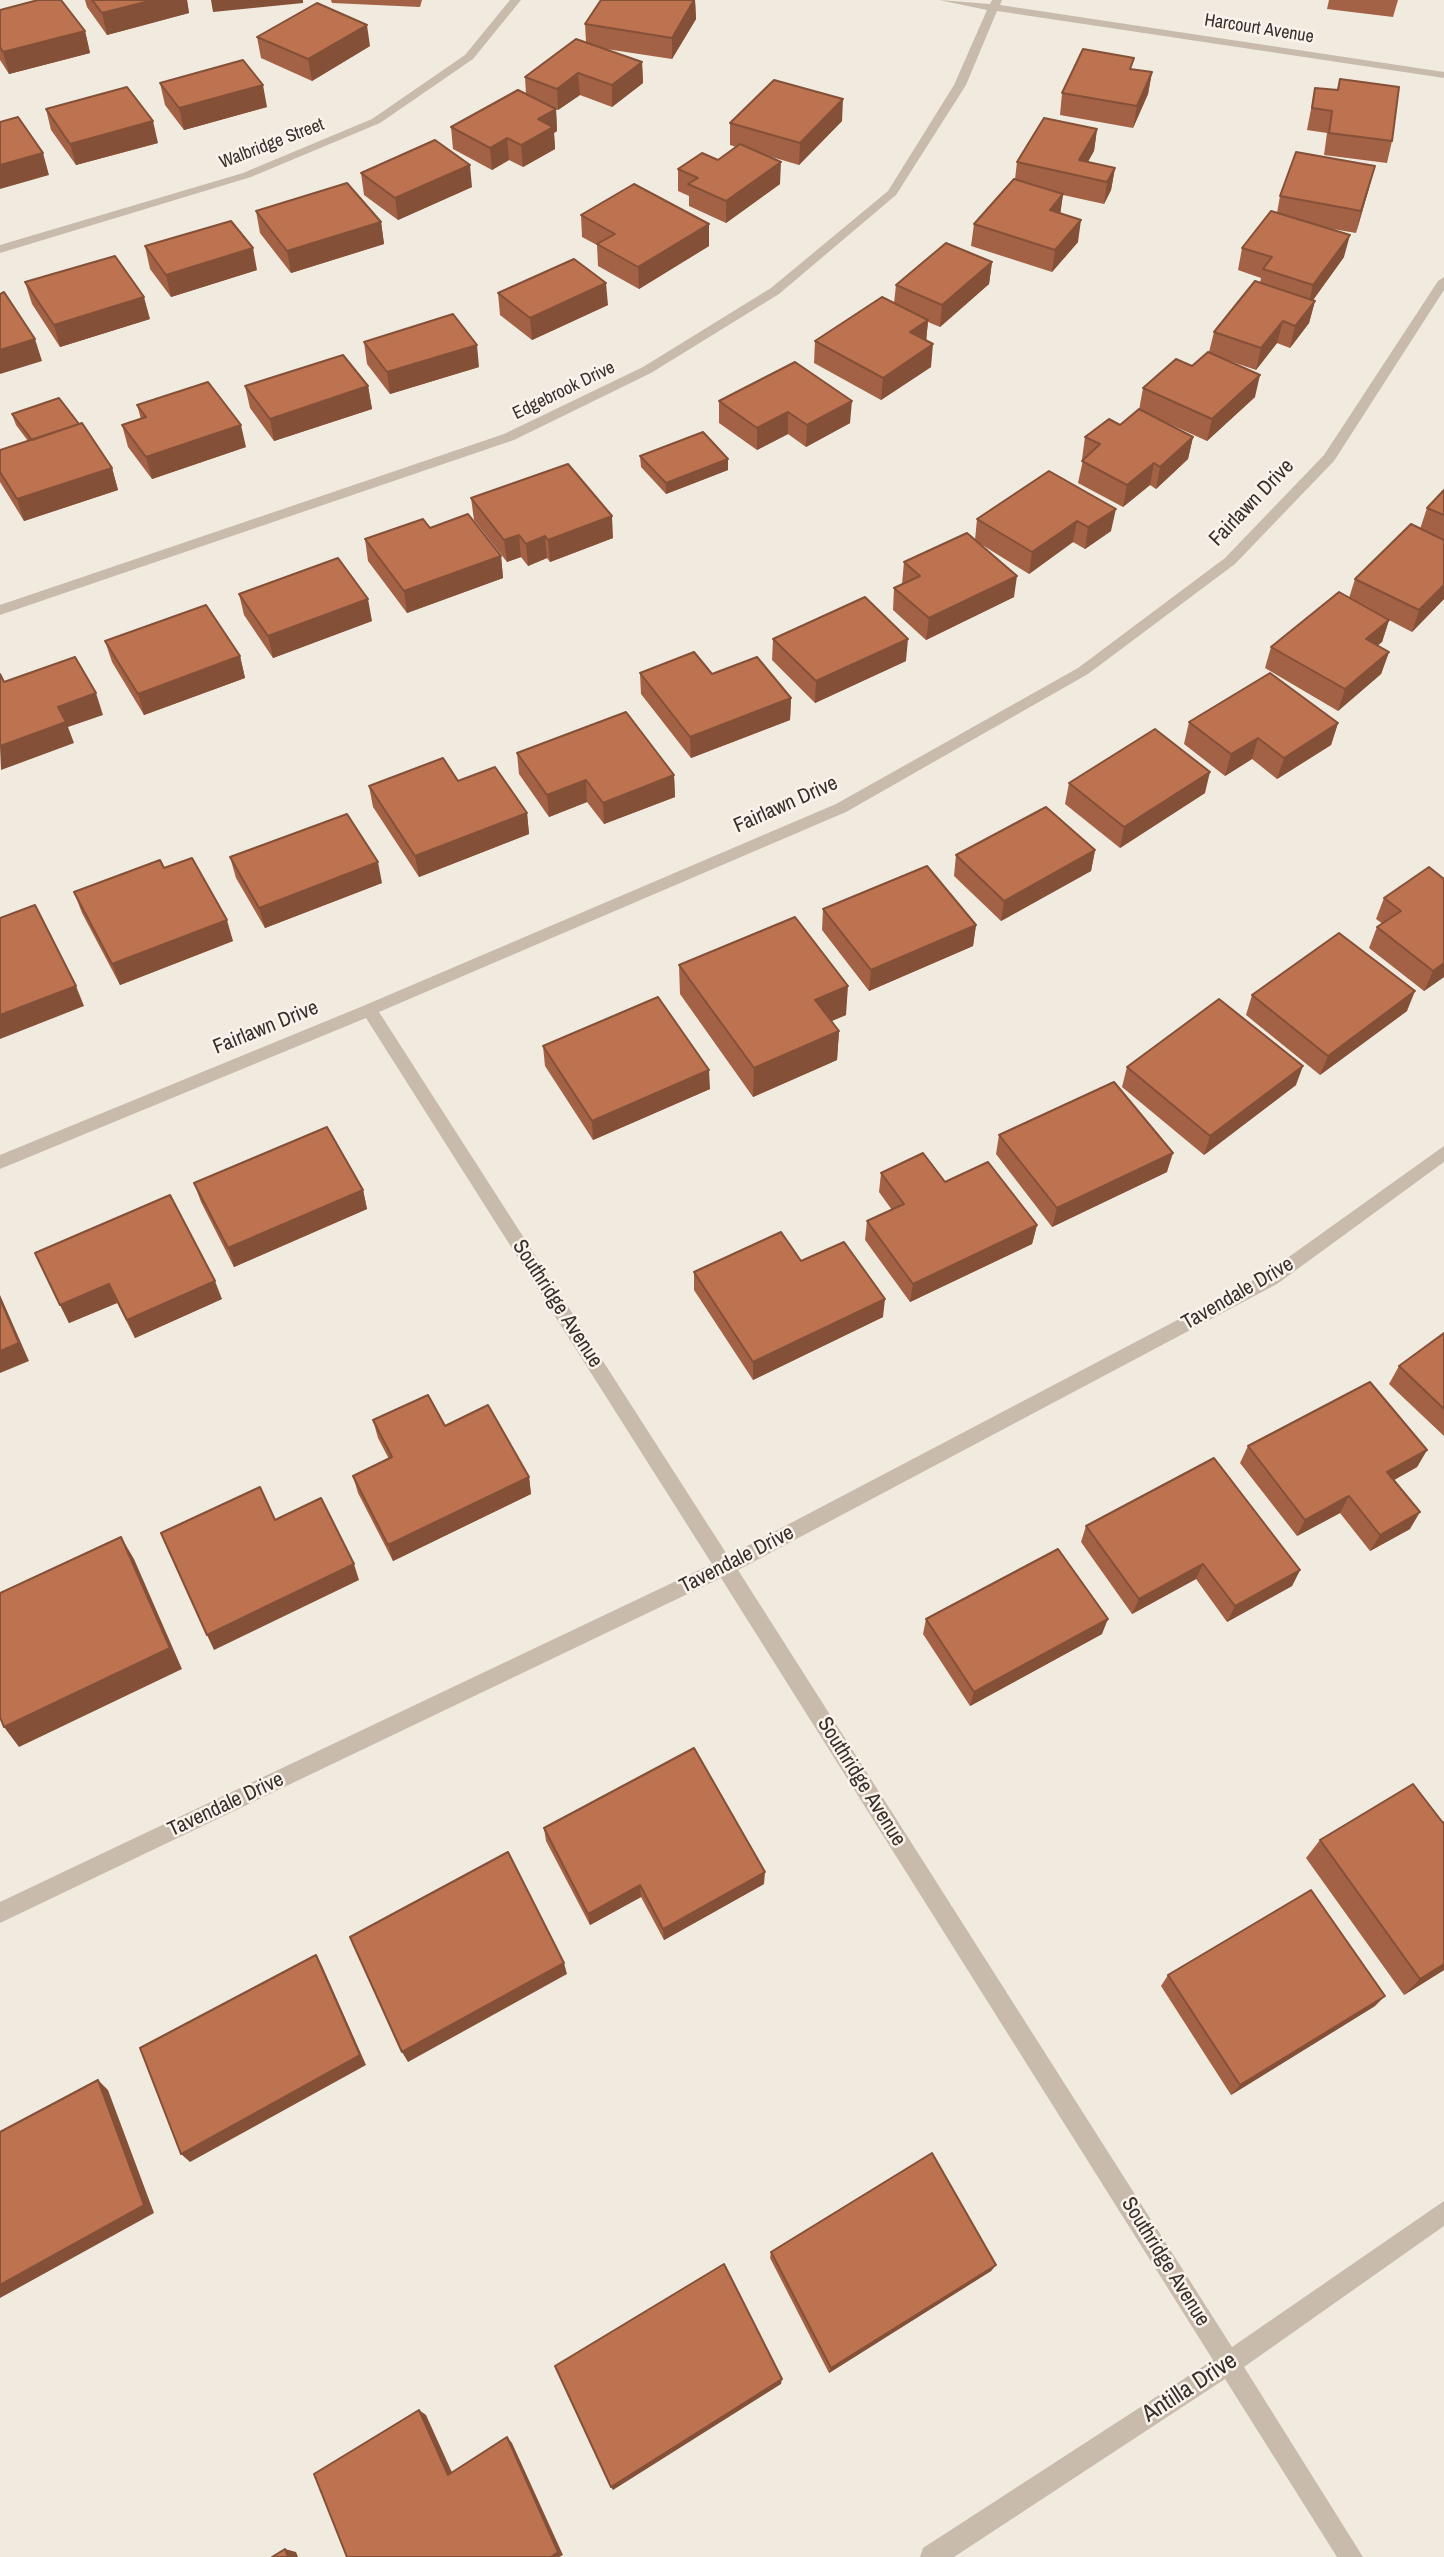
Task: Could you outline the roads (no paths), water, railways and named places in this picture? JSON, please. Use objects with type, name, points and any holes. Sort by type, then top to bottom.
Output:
[{"type":"street","name":"Walbridge Street","points":[[0,249],[247,174],[376,121],[469,57],[516,0]]},
{"type":"street","name":"Harcourt Avenue","points":[[944,0],[996,3],[1444,75]]},
{"type":"street","name":"Edgebrook Drive","points":[[0,610],[509,437],[647,370],[775,291],[892,193],[960,85],[996,3]]},
{"type":"street","name":"Fairlawn Drive","points":[[0,1162],[369,1010],[841,808],[1083,671],[1230,561],[1329,458],[1444,281]]},
{"type":"street","name":"Southridge Avenue","points":[[369,1010],[726,1567],[1351,2557]]},
{"type":"street","name":"Tavendale Drive","points":[[0,1913],[726,1567],[1271,1279],[1444,1153]]},
{"type":"street","name":"Antilla Drive","points":[[932,2557],[1229,2363],[1444,2212]]}]
